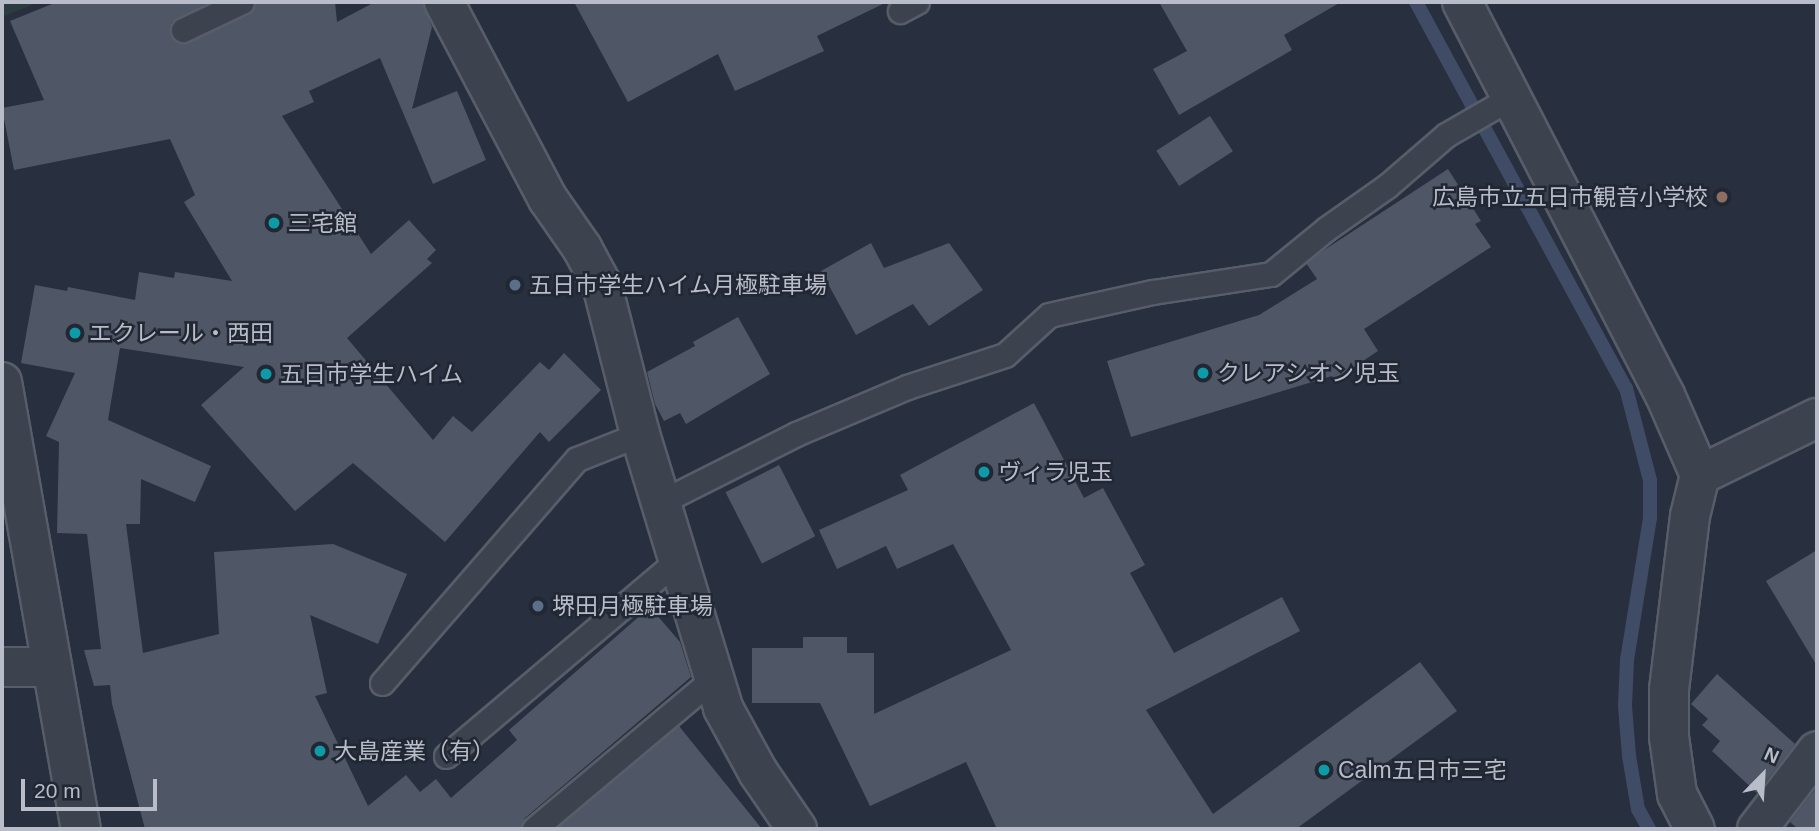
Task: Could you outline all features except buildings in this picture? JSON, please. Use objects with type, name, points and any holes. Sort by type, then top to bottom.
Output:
[{"type":"street","points":[[444,2],[548,199],[582,248],[602,285],[640,434],[723,708],[797,829]]},
{"type":"street","points":[[1461,2],[1504,101],[1665,395],[1700,475],[1690,516],[1669,690],[1669,737],[1677,794],[1695,829]]},
{"type":"street","points":[[2,382],[81,829]]},
{"type":"street","points":[[1700,475],[1817,418]]},
{"type":"street","points":[[2,667],[51,667]]},
{"type":"street","points":[[1757,829],[1817,751]]},
{"type":"lane","points":[[183,30],[242,2]]},
{"type":"lane","points":[[661,502],[809,429],[907,387],[1004,355],[1049,316],[1153,292],[1270,274],[1326,229],[1387,186],[1458,127],[1504,101]]},
{"type":"lane","points":[[382,683],[577,459],[640,434]]},
{"type":"lane","points":[[446,756],[678,560]]},
{"type":"lane","points":[[534,829],[714,678]]},
{"type":"shaded area","points":[[2,2],[39,2],[2,17]]},
{"type":"waterway","points":[[1416,2],[1626,388],[1650,480],[1650,518],[1627,660],[1625,706],[1629,756],[1638,809],[1649,829]]},
{"type":"place","name":"広島市立五日市観音小学校","points":[[1722,197]]},
{"type":"place","name":"三宅館","points":[[274,223]]},
{"type":"place","name":"五日市学生ハイム月極駐車場","points":[[515,285]]},
{"type":"place","name":"エクレール・西田","points":[[75,333]]},
{"type":"place","name":"クレアシオン児玉","points":[[1203,373]]},
{"type":"place","name":"五日市学生ハイム","points":[[266,374]]},
{"type":"place","name":"ヴィラ児玉","points":[[984,472]]},
{"type":"place","name":"堺田月極駐車場","points":[[538,606]]},
{"type":"place","name":"大島産業（有）","points":[[320,751]]},
{"type":"place","name":"Calm五日市三宅","points":[[1324,770]]}]
